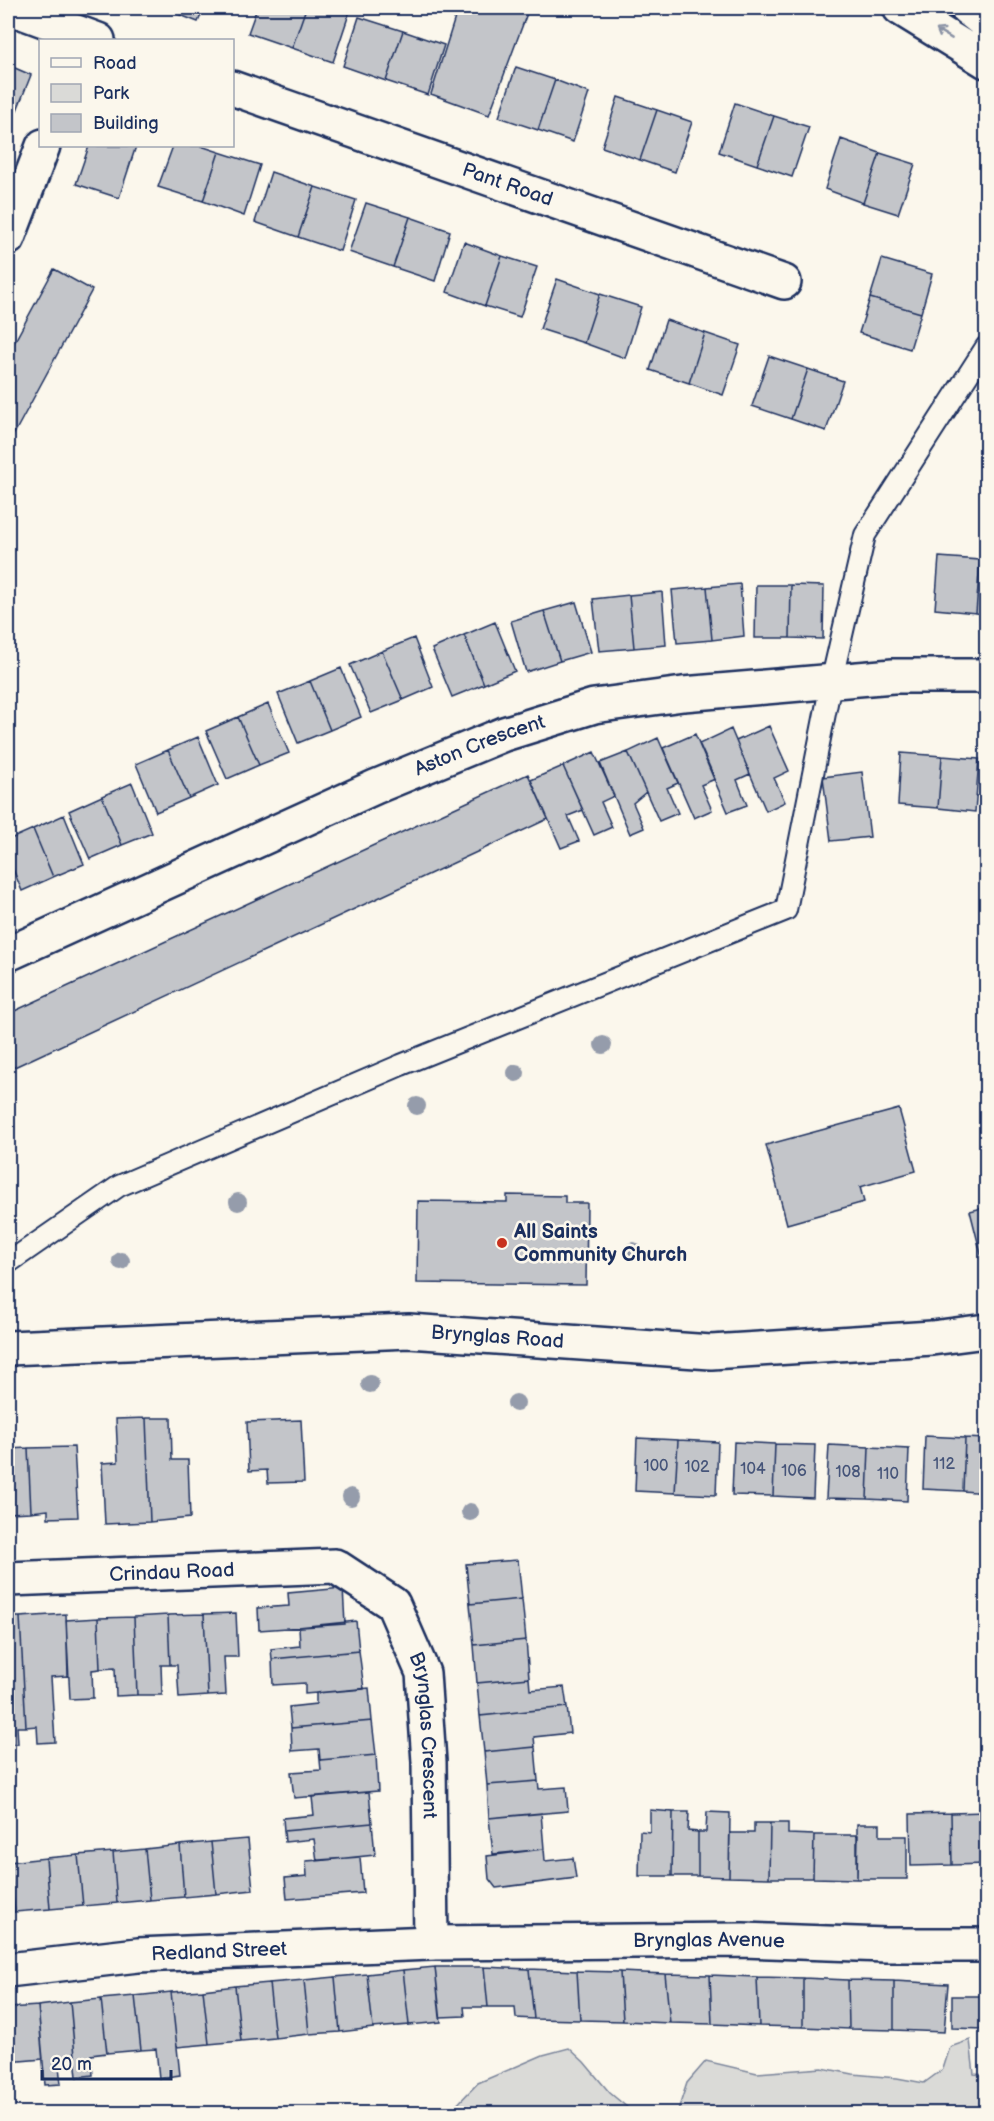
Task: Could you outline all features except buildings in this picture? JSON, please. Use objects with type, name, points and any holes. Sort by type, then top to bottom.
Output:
[{"type":"main road","points":[[11,8],[89,39]]},
{"type":"main road","points":[[900,8],[987,61]]},
{"type":"main road","points":[[967,8],[987,23]]},
{"type":"main road","name":"Pant Road","points":[[234,89],[784,282]]},
{"type":"main road","points":[[8,238],[43,147]]},
{"type":"main road","name":"Aston Crescent","points":[[8,954],[375,787],[504,734],[594,706],[683,694],[893,676],[987,676]]},
{"type":"main road","name":"Brynglas Road","points":[[8,1348],[409,1331],[711,1352],[933,1338],[987,1331]]},
{"type":"main road","name":"Crindau Road","points":[[8,1579],[335,1566]]},
{"type":"main road","name":"Brynglas Crescent","points":[[335,1566],[393,1604],[423,1673],[429,1762],[431,1943]]},
{"type":"main road","name":"Brynglas Avenue","points":[[431,1943],[743,1940],[886,1945],[987,1945]]},
{"type":"main road","name":"Redland Street","points":[[8,1970],[138,1955],[431,1943]]},
{"type":"lane","points":[[8,1263],[119,1186],[401,1065],[786,910],[831,682],[865,535],[987,347]]},
{"type":"green space","points":[[970,2040],[974,2074],[986,2075],[986,2113],[677,2113],[687,2083],[706,2061],[757,2073],[822,2068],[924,2083],[943,2069],[950,2047]]},
{"type":"green space","points":[[569,2048],[610,2093],[634,2113],[449,2113],[478,2083],[543,2055]]},
{"type":"place","name":"All Saints Community Church","points":[[502,1243]]}]
